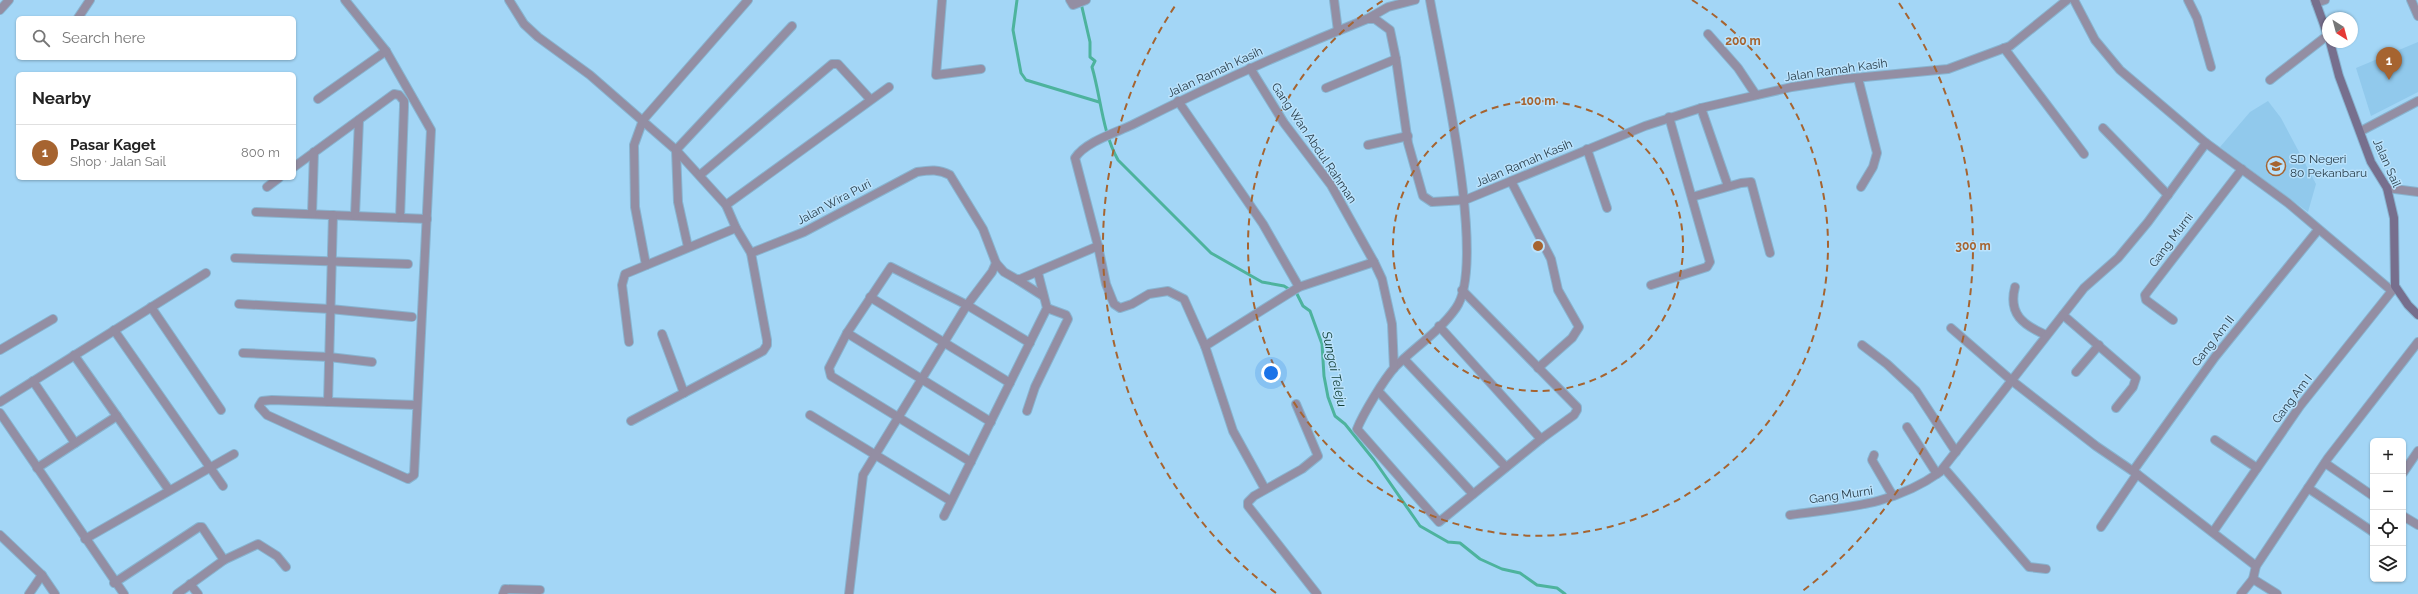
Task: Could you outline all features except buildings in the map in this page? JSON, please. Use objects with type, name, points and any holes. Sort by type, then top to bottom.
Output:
[{"type":"street","points":[[0,10],[9,0]]},
{"type":"street","points":[[79,16],[90,0]]},
{"type":"street","points":[[345,0],[386,51],[431,130],[416,405],[414,475],[408,479],[267,415],[259,406],[262,401],[272,400],[416,405]]},
{"type":"street","points":[[509,0],[524,24],[538,37],[590,75],[643,120],[676,150],[700,175],[726,205],[736,228],[751,253],[767,345],[763,351],[631,421]]},
{"type":"street","points":[[646,265],[635,208],[633,173],[634,145],[643,120],[748,0]]},
{"type":"street","points":[[942,0],[936,75],[981,69]]},
{"type":"street","points":[[1072,2],[1086,0]]},
{"type":"street","points":[[1334,0],[1338,31]]},
{"type":"street","points":[[1367,19],[1388,7],[1415,0]]},
{"type":"street","points":[[1430,0],[1465,200],[1468,246],[1462,290],[1457,307],[1394,368],[1360,421],[1357,429],[1358,433],[1439,522],[1577,410],[1573,402],[1462,290]]},
{"type":"street","name":"Jalan Ramah Kasih","points":[[1098,246],[1075,158],[1094,143],[1178,101],[1250,68],[1367,19],[1375,19],[1390,30],[1408,136],[1423,196],[1432,202],[1465,200],[1587,149],[1669,117],[1701,108],[1756,95],[1858,78],[1948,69],[2004,48],[2067,0]]},
{"type":"street","points":[[2074,0],[2095,40],[2120,70],[2206,143],[2288,203],[2318,230],[2393,288],[2418,315]]},
{"type":"street","points":[[2188,0],[2198,23],[2210,67]]},
{"type":"street","points":[[2322,19],[2315,1],[2325,0]]},
{"type":"street","points":[[2411,0],[2418,16]]},
{"type":"street","points":[[688,247],[682,229],[678,202],[676,150],[792,26]]},
{"type":"street","points":[[1708,34],[1738,68],[1756,95]]},
{"type":"street","points":[[2270,80],[2322,40]]},
{"type":"street","points":[[2004,48],[2084,154]]},
{"type":"street","name":"Jalan Sail","points":[[2332,48],[2339,76],[2361,131],[2371,162],[2387,188],[2394,218],[2393,288]]},
{"type":"street","points":[[318,99],[386,51]]},
{"type":"street","points":[[1326,88],[1396,60]]},
{"type":"street","points":[[700,175],[832,64],[838,64],[870,99]]},
{"type":"street","name":"Gang Wan Abdul Rahman","points":[[1250,68],[1284,123],[1331,185],[1374,262],[1382,279],[1392,324],[1394,368]]},
{"type":"street","points":[[1858,78],[1877,152],[1873,167],[1861,187]]},
{"type":"street","points":[[726,205],[889,86]]},
{"type":"street","points":[[296,166],[394,94],[399,95],[404,101],[400,218]]},
{"type":"street","points":[[1178,101],[1263,224],[1297,288]]},
{"type":"street","points":[[2361,131],[2418,101]]},
{"type":"street","points":[[1701,108],[1728,186]]},
{"type":"street","points":[[1651,285],[1707,267],[1710,264],[1669,117]]},
{"type":"street","points":[[355,215],[359,120]]},
{"type":"street","points":[[2103,128],[2168,195]]},
{"type":"street","points":[[1368,145],[1408,136]]},
{"type":"street","name":"Gang Murni","points":[[1790,515],[1878,503],[1925,483],[1944,468],[2046,335],[2084,288],[2118,258],[2168,195],[2206,143]]},
{"type":"street","points":[[1587,149],[1607,208]]},
{"type":"street","points":[[312,214],[314,152]]},
{"type":"street","name":"Gang Murni","points":[[2173,320],[2146,300],[2145,295],[2182,248],[2204,216],[2242,169]]},
{"type":"street","name":"Jalan Wira Puri","points":[[751,253],[804,232],[869,196],[917,172],[942,170],[950,175],[983,228],[996,263],[1004,272],[1043,296]]},
{"type":"street","points":[[266,187],[276,180]]},
{"type":"street","points":[[1511,181],[1550,259],[1558,290],[1580,327],[1572,338],[1538,368]]},
{"type":"street","points":[[1692,197],[1747,181],[1753,184],[1770,253]]},
{"type":"street","points":[[2387,188],[2418,192]]},
{"type":"street","points":[[256,212],[427,219]]},
{"type":"street","points":[[328,402],[333,214]]},
{"type":"street","points":[[629,342],[622,286],[625,274],[736,228]]},
{"type":"street","name":"Gang Am II","points":[[2101,527],[2135,473],[2215,357],[2318,230]]},
{"type":"street","points":[[1018,280],[1038,273],[1098,246],[1106,284],[1114,304],[1120,308],[1132,304],[1149,294],[1168,291],[1184,299],[1205,346],[1233,430],[1265,489]]},
{"type":"street","points":[[235,258],[408,264]]},
{"type":"street","points":[[1205,346],[1297,288],[1374,262]]},
{"type":"street","points":[[849,594],[863,475],[967,305],[992,272],[996,263]]},
{"type":"street","points":[[971,462],[830,376],[829,368],[847,333],[891,267],[967,305],[1030,343]]},
{"type":"street","points":[[0,402],[206,273]]},
{"type":"street","points":[[944,516],[1047,308],[1038,273]]},
{"type":"street","points":[[2015,287],[2012,305],[2016,314],[2035,330],[2046,335]]},
{"type":"street","name":"Gang Am I","points":[[2213,532],[2300,406],[2393,288]]},
{"type":"street","points":[[870,297],[1010,383]]},
{"type":"street","points":[[239,304],[330,309],[412,317]]},
{"type":"street","points":[[151,307],[221,410]]},
{"type":"street","points":[[1027,411],[1035,387],[1068,319],[1066,315],[1047,308]]},
{"type":"street","points":[[2063,315],[2136,378],[2133,387],[2116,408]]},
{"type":"street","points":[[0,350],[53,319]]},
{"type":"street","points":[[1439,326],[1541,439]]},
{"type":"street","points":[[1952,328],[2011,380],[2256,566]]},
{"type":"street","points":[[114,330],[223,486]]},
{"type":"street","points":[[847,333],[991,422]]},
{"type":"street","points":[[662,334],[684,393]]},
{"type":"street","points":[[2241,594],[2253,579],[2256,566],[2325,463],[2418,342]]},
{"type":"street","points":[[2076,372],[2099,345]]},
{"type":"street","points":[[1862,346],[1887,364],[1916,391],[1956,452]]},
{"type":"street","points":[[243,353],[329,356],[372,362]]},
{"type":"street","points":[[74,355],[169,490]]},
{"type":"street","points":[[1404,359],[1506,467]]},
{"type":"street","points":[[33,381],[75,443]]},
{"type":"street","points":[[1378,392],[1473,494]]},
{"type":"street","points":[[1296,404],[1318,456],[1302,469],[1265,489],[1249,500],[1248,506],[1317,594]]},
{"type":"street","points":[[0,413],[114,583],[124,594]]},
{"type":"street","points":[[810,415],[952,501]]},
{"type":"street","points":[[37,468],[117,416]]},
{"type":"street","points":[[1907,427],[1937,474]]},
{"type":"street","points":[[2215,440],[2257,468]]},
{"type":"street","points":[[2406,469],[2418,451]]},
{"type":"street","points":[[85,539],[234,454]]},
{"type":"street","points":[[1874,454],[1872,460],[1893,496]]},
{"type":"street","points":[[2325,463],[2370,494]]},
{"type":"street","points":[[1944,468],[2029,567],[2046,569]]},
{"type":"street","points":[[2308,488],[2370,530]]},
{"type":"street","points":[[2406,518],[2418,525]]},
{"type":"street","points":[[114,583],[199,527],[204,530],[224,560]]},
{"type":"street","points":[[0,535],[42,575],[55,594]]},
{"type":"street","points":[[177,594],[224,560],[258,544],[277,556],[286,567]]},
{"type":"street","points":[[29,594],[42,575]]},
{"type":"street","points":[[2253,579],[2278,594]]},
{"type":"street","points":[[190,584],[198,594]]},
{"type":"street","points":[[502,594],[505,589],[511,588],[540,590]]},
{"type":"shaded area","points":[[2418,42],[2418,92],[2371,116],[2356,68]]},
{"type":"shaded area","name":"SD Negeri 80 Pekanbaru","points":[[2268,101],[2281,118],[2316,184],[2308,212],[2220,147],[2250,112]]},
{"type":"waterway","name":"Sungai Teleju","points":[[1017,0],[1013,30],[1021,73],[1026,80],[1099,102]]},
{"type":"waterway","name":"Sungai Teleju","points":[[1081,3],[1090,42],[1090,57],[1095,61],[1092,67],[1105,126],[1108,138],[1118,160],[1211,253],[1262,282],[1284,286],[1297,294],[1303,306],[1310,311],[1322,344],[1324,376],[1328,397],[1335,416],[1345,424],[1374,460],[1420,526],[1448,542],[1460,543],[1480,559],[1502,569],[1520,573],[1537,585],[1557,588],[1565,594]]},
{"type":"place","name":"Pasar Kaget","points":[[2389,80]]},
{"type":"place","name":"SD Negeri 80 Pekanbaru","points":[[2276,166]]}]
